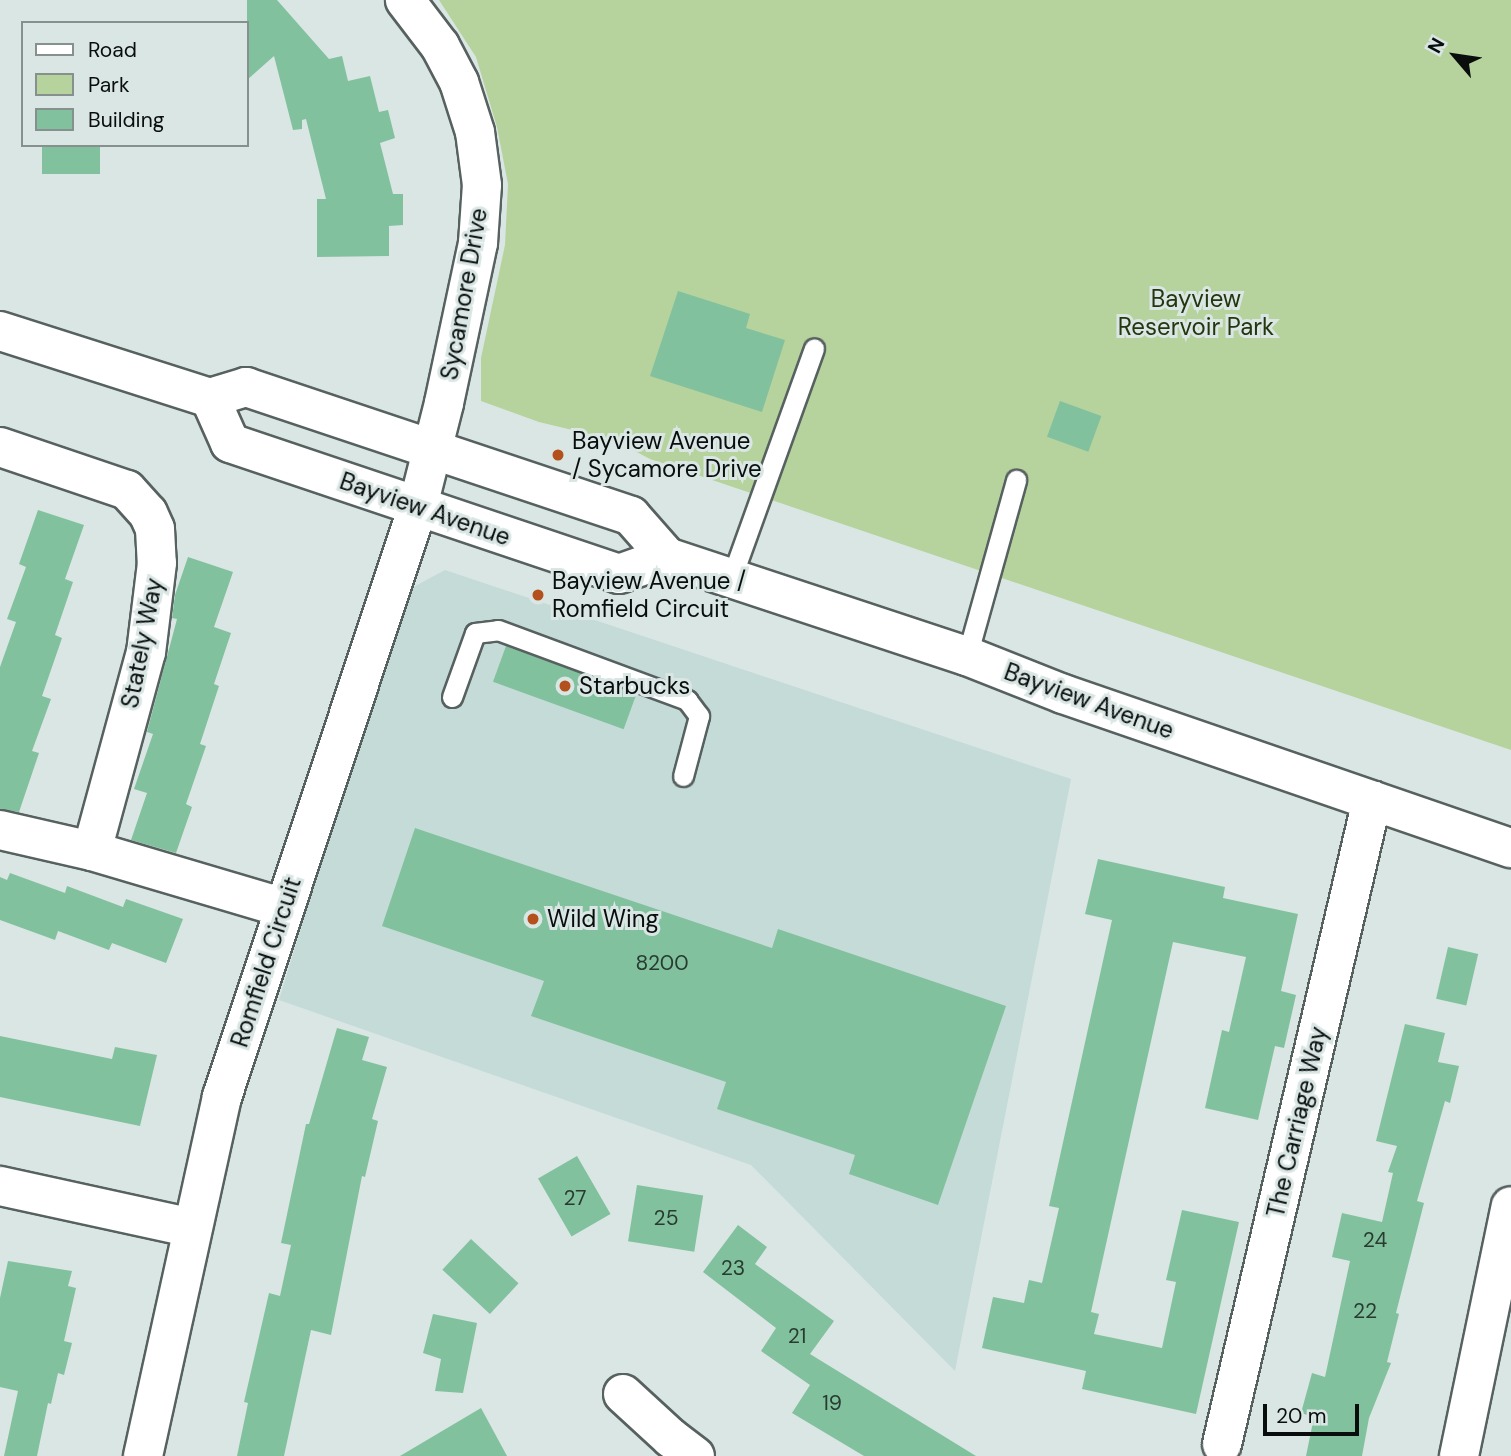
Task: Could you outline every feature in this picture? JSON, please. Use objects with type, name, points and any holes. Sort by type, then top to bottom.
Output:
[{"type":"street","name":"Sycamore Drive","points":[[405,0],[440,46],[459,82],[475,132],[482,185],[478,243],[426,478]]},
{"type":"street","points":[[0,331],[209,398]]},
{"type":"street","name":"Bayview Avenue","points":[[667,557],[620,574],[426,478],[246,387],[209,398],[230,443],[426,478],[631,516],[667,557],[967,656],[1063,694],[1511,848]]},
{"type":"street","name":"Stately Way","points":[[0,447],[127,490],[148,513],[155,529],[157,563],[146,652],[92,851]]},
{"type":"street","name":"Romfield Circuit","points":[[143,1456],[222,1097],[426,478]]},
{"type":"street","name":"The Carriage Way","points":[[1222,1444],[1372,800]]},
{"type":"street","points":[[0,830],[92,851],[284,908]]},
{"type":"street","points":[[0,1186],[192,1228]]},
{"type":"street","points":[[1459,1456],[1502,1289],[1511,1206]]},
{"type":"street","points":[[623,1394],[695,1456]]},
{"type":"lane","points":[[731,579],[814,348]]},
{"type":"lane","points":[[967,656],[1016,480]]},
{"type":"lane","points":[[452,696],[475,633],[498,630],[687,700],[698,716],[683,776]]},
{"type":"shaded area","points":[[445,570],[1071,779],[955,1371],[751,1165],[279,1000],[404,592]]},
{"type":"green space","name":"Bayview Reservoir Park","points":[[439,0],[1511,0],[1511,750],[650,459],[614,440],[539,422],[481,401],[481,358],[505,245],[508,184],[497,127],[476,57]]},
{"type":"building","points":[[247,0],[277,0],[329,59],[342,56],[348,81],[370,76],[379,112],[388,110],[395,138],[380,143],[393,194],[403,194],[403,225],[389,226],[389,256],[317,257],[317,199],[326,199],[306,119],[302,120],[302,129],[293,130],[274,56],[248,79]]},
{"type":"building","points":[[42,147],[100,147],[100,174],[42,174]]},
{"type":"building","points":[[678,291],[750,314],[746,328],[785,340],[762,412],[650,376]]},
{"type":"building","points":[[1060,401],[1101,416],[1088,452],[1047,437]]},
{"type":"building","points":[[38,510],[84,525],[65,579],[73,582],[55,635],[62,638],[42,696],[51,699],[32,751],[39,753],[19,812],[0,809],[0,667],[16,622],[7,619],[26,567],[19,564]]},
{"type":"building","points":[[188,557],[233,572],[214,627],[231,633],[214,684],[219,686],[200,744],[206,746],[186,804],[192,807],[176,853],[131,840],[147,793],[134,789],[153,734],[147,732],[177,619],[172,618],[175,595]]},
{"type":"building","name":"Starbucks","points":[[506,646],[637,694],[624,729],[493,682]]},
{"type":"building","points":[[415,828],[772,948],[778,929],[1006,1006],[938,1205],[849,1174],[855,1155],[717,1109],[726,1082],[531,1016],[544,981],[382,926]]},
{"type":"building","points":[[1098,859],[1225,887],[1223,898],[1298,914],[1281,991],[1296,995],[1284,1048],[1275,1046],[1258,1120],[1205,1108],[1222,1030],[1229,1032],[1246,957],[1173,942],[1091,1312],[1099,1314],[1094,1334],[1162,1348],[1176,1282],[1166,1280],[1182,1210],[1239,1222],[1196,1414],[1082,1389],[1086,1371],[982,1348],[993,1297],[1024,1303],[1029,1280],[1042,1283],[1059,1208],[1049,1206],[1112,920],[1085,914]]},
{"type":"building","points":[[10,873],[65,893],[67,886],[123,907],[126,899],[183,919],[166,963],[112,943],[109,950],[58,931],[55,940],[0,920],[0,877],[7,880]]},
{"type":"building","points":[[1448,947],[1478,954],[1466,1006],[1436,999]]},
{"type":"building","points":[[1405,1024],[1445,1033],[1438,1062],[1459,1066],[1450,1103],[1445,1101],[1417,1201],[1424,1203],[1396,1313],[1399,1314],[1387,1362],[1391,1363],[1369,1418],[1362,1456],[1306,1456],[1314,1417],[1301,1413],[1312,1373],[1325,1377],[1350,1261],[1332,1257],[1342,1213],[1382,1222],[1393,1173],[1388,1172],[1397,1146],[1376,1141]]},
{"type":"building","points":[[337,1028],[369,1037],[362,1060],[387,1067],[372,1119],[378,1121],[365,1177],[362,1176],[331,1335],[311,1330],[284,1456],[237,1456],[248,1403],[244,1402],[269,1293],[280,1296],[291,1245],[281,1243],[306,1124],[309,1124]]},
{"type":"building","points":[[0,1036],[112,1059],[115,1047],[157,1055],[140,1126],[0,1097]]},
{"type":"building","points":[[577,1156],[610,1214],[572,1237],[538,1178]]},
{"type":"building","points":[[637,1185],[703,1195],[694,1252],[628,1241]]},
{"type":"building","points":[[738,1225],[767,1247],[755,1264],[834,1321],[810,1354],[976,1456],[864,1456],[792,1413],[810,1385],[761,1351],[776,1328],[703,1272]]},
{"type":"building","points":[[471,1239],[519,1283],[490,1314],[442,1270]]},
{"type":"building","points":[[8,1261],[72,1271],[68,1286],[76,1288],[64,1341],[72,1343],[64,1375],[58,1373],[51,1404],[48,1403],[37,1456],[4,1456],[18,1391],[0,1387],[0,1298]]},
{"type":"building","points":[[433,1314],[477,1323],[463,1393],[435,1391],[441,1359],[423,1353]]},
{"type":"building","points":[[481,1408],[507,1456],[400,1456]]},
{"type":"place","name":"Bayview Avenue / Sycamore Drive","points":[[558,455]]},
{"type":"place","name":"Bayview Avenue / Romfield Circuit","points":[[538,595]]},
{"type":"place","name":"Starbucks","points":[[565,686]]},
{"type":"place","name":"Wild Wing","points":[[533,919]]}]
